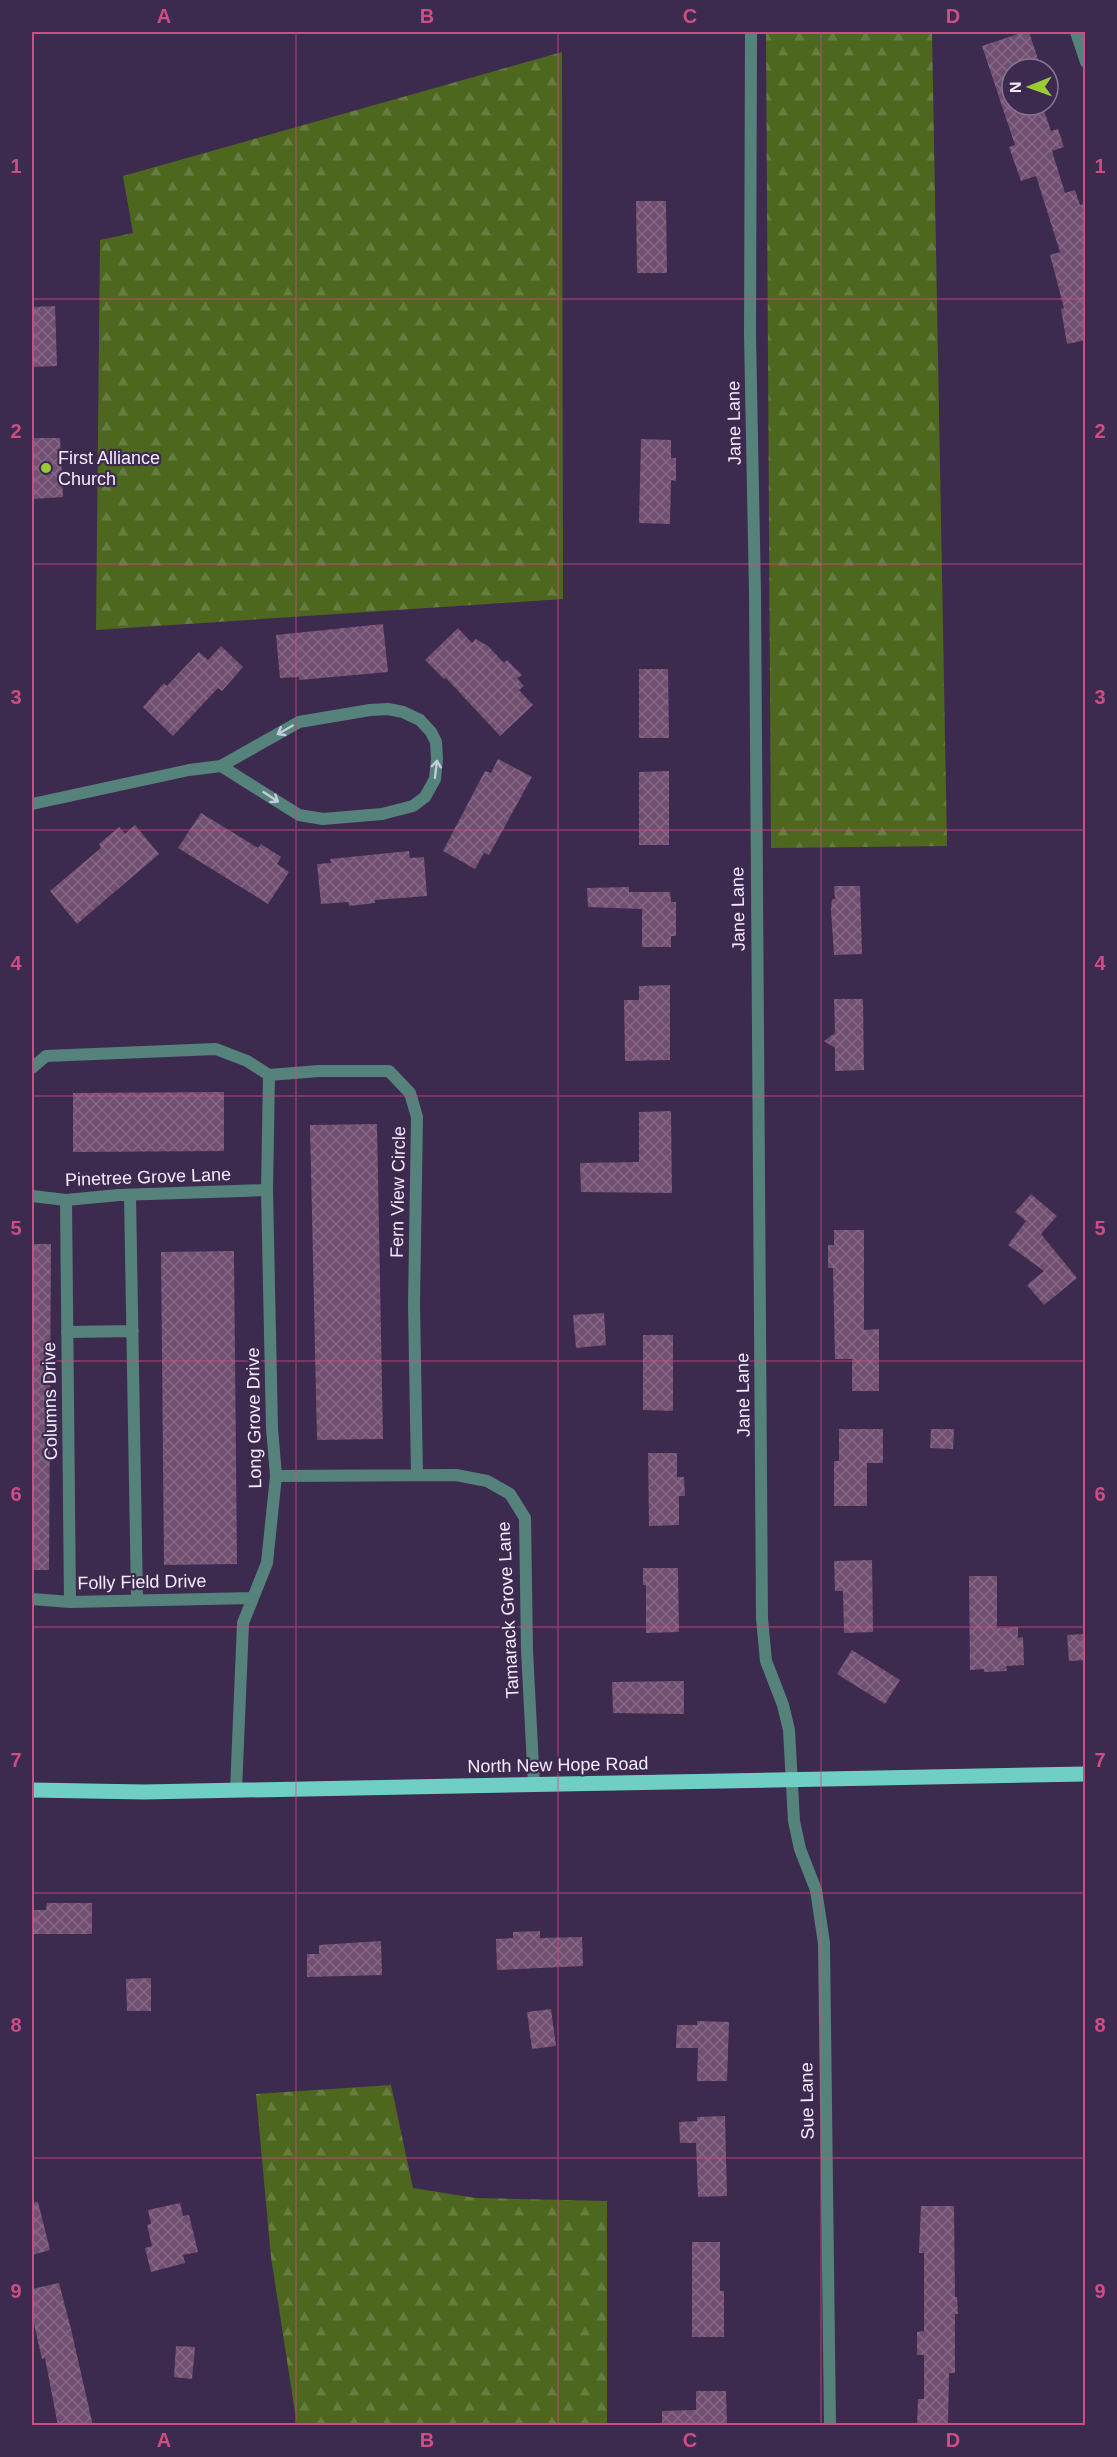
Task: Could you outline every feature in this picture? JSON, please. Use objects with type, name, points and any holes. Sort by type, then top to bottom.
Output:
[{"type":"main road","name":"North New Hope Road","points":[[32,1790],[133,1792],[1086,1774]]},
{"type":"street","name":"Jane Lane","points":[[751,32],[750,335],[755,593],[762,1619],[766,1661],[783,1705],[789,1730],[790,1781]]},
{"type":"street","points":[[1076,32],[1086,62]]},
{"type":"street","points":[[32,804],[189,770],[221,766],[299,722],[370,710],[388,709],[403,712],[420,720],[436,742],[435,779],[425,797],[413,806],[382,814],[323,819],[299,815],[221,766]]},
{"type":"street","points":[[32,1068],[46,1056],[216,1049],[247,1061],[269,1075]]},
{"type":"street","name":"Fern View Circle","points":[[269,1075],[319,1071],[389,1071],[410,1093],[417,1117],[414,1304],[417,1475]]},
{"type":"street","name":"Long Grove Drive","points":[[236,1790],[243,1623],[267,1563],[276,1476],[272,1428],[267,1190],[269,1075]]},
{"type":"street","name":"Pinetree Grove Lane","points":[[32,1196],[66,1200],[130,1195],[267,1190]]},
{"type":"street","points":[[130,1195],[137,1600]]},
{"type":"street","name":"Columns Drive","points":[[66,1200],[70,1602]]},
{"type":"street","points":[[67,1332],[133,1330]]},
{"type":"street","name":"Tamarack Grove Lane","points":[[276,1476],[456,1475],[487,1481],[510,1494],[525,1518],[527,1651],[534,1785]]},
{"type":"street","name":"Folly Field Drive","points":[[32,1599],[70,1602],[252,1598]]},
{"type":"street","name":"Sue Lane","points":[[790,1781],[794,1821],[800,1849],[816,1890],[824,1943],[830,2426]]},
{"type":"green space","points":[[766,32],[932,32],[947,846],[771,848]]},
{"type":"green space","points":[[562,52],[563,599],[96,630],[100,240],[133,233],[123,176]]},
{"type":"green space","points":[[391,2085],[413,2188],[476,2198],[607,2201],[607,2425],[297,2425],[271,2257],[256,2094]]},
{"type":"building","points":[[1029,32],[1037,57],[1000,57],[1000,100],[982,46]]},
{"type":"building","points":[[1006,117],[1046,117],[1051,131],[1058,129],[1064,147],[1052,151],[1065,193],[1075,190],[1080,205],[1086,203],[1086,340],[1067,344],[1061,309],[1064,308],[1050,255],[1060,252],[1036,176],[1021,181],[1009,147],[1015,145]]},
{"type":"building","points":[[636,201],[666,201],[667,273],[637,273]]},
{"type":"building","points":[[55,306],[57,366],[32,367],[32,307]]},
{"type":"building","name":"First Alliance Church","points":[[32,438],[60,438],[63,497],[32,499]]},
{"type":"building","points":[[641,439],[671,440],[671,458],[676,458],[676,481],[671,480],[670,524],[639,523]]},
{"type":"building","points":[[383,624],[388,672],[299,680],[299,677],[280,678],[276,635]]},
{"type":"building","points":[[458,628],[472,643],[476,639],[488,646],[504,663],[507,660],[522,675],[517,678],[524,686],[519,690],[533,705],[500,736],[446,678],[444,679],[425,660]]},
{"type":"building","points":[[221,646],[243,667],[222,691],[218,688],[173,736],[143,707],[164,683],[167,686],[199,652],[208,660]]},
{"type":"building","points":[[639,669],[668,669],[669,738],[639,738]]},
{"type":"building","points":[[498,759],[532,777],[489,855],[484,853],[475,869],[443,851],[485,771],[491,773]]},
{"type":"building","points":[[669,771],[669,845],[639,845],[639,772]]},
{"type":"building","points":[[201,813],[258,848],[261,844],[281,857],[277,864],[289,872],[268,904],[178,848]]},
{"type":"building","points":[[135,825],[159,854],[77,924],[50,891],[101,848],[99,844],[119,827],[125,834]]},
{"type":"building","points":[[409,851],[410,858],[424,857],[427,896],[375,900],[375,903],[349,906],[348,902],[321,904],[317,864],[331,863],[330,859]]},
{"type":"building","points":[[834,886],[860,886],[862,954],[834,955],[831,910],[832,899],[835,899]]},
{"type":"building","points":[[629,887],[629,892],[670,892],[671,902],[676,902],[676,936],[671,936],[671,947],[642,947],[642,909],[588,907],[587,888]]},
{"type":"building","points":[[670,985],[670,1060],[625,1061],[624,1000],[639,1000],[639,986]]},
{"type":"building","points":[[834,999],[863,999],[864,1070],[835,1071],[835,1048],[824,1041],[835,1033]]},
{"type":"building","points":[[224,1092],[224,1151],[73,1152],[73,1093]]},
{"type":"building","points":[[671,1111],[672,1193],[581,1192],[580,1163],[639,1162],[639,1112]]},
{"type":"building","points":[[377,1124],[383,1439],[317,1440],[310,1125]]},
{"type":"building","points":[[1031,1194],[1057,1216],[1041,1234],[1077,1278],[1044,1305],[1027,1285],[1044,1271],[1008,1245],[1026,1221],[1015,1212]]},
{"type":"building","points":[[834,1230],[864,1230],[864,1330],[879,1329],[879,1391],[852,1391],[852,1359],[835,1359],[833,1268],[828,1268],[828,1245],[834,1245]]},
{"type":"building","points":[[32,1244],[51,1244],[49,1570],[32,1570]]},
{"type":"building","points":[[234,1251],[237,1564],[164,1565],[161,1252]]},
{"type":"building","points":[[604,1313],[606,1345],[576,1348],[573,1315]]},
{"type":"building","points":[[643,1335],[673,1335],[673,1411],[643,1410]]},
{"type":"building","points":[[839,1429],[883,1429],[883,1463],[867,1463],[867,1506],[834,1506],[834,1461],[839,1461]]},
{"type":"building","points":[[931,1429],[954,1429],[953,1449],[930,1448]]},
{"type":"building","points":[[648,1453],[677,1453],[677,1477],[684,1477],[685,1496],[679,1496],[679,1525],[649,1526]]},
{"type":"building","points":[[872,1560],[873,1632],[844,1633],[843,1591],[835,1591],[834,1561]]},
{"type":"building","points":[[643,1568],[678,1568],[679,1632],[646,1633],[646,1585],[643,1585]]},
{"type":"building","points":[[969,1576],[997,1576],[997,1628],[1018,1627],[1018,1638],[1023,1637],[1024,1665],[1006,1666],[1007,1671],[970,1670]]},
{"type":"building","points":[[1086,1634],[1086,1660],[1069,1661],[1067,1635]]},
{"type":"building","points":[[852,1650],[900,1680],[885,1704],[837,1674]]},
{"type":"building","points":[[684,1681],[684,1714],[613,1713],[612,1682]]},
{"type":"building","points":[[47,1903],[92,1903],[92,1934],[32,1934],[32,1910],[46,1910]]},
{"type":"building","points":[[540,1931],[540,1938],[582,1937],[583,1966],[497,1970],[496,1939],[513,1938],[513,1932]]},
{"type":"building","points":[[381,1941],[382,1975],[307,1977],[307,1954],[319,1954],[319,1945]]},
{"type":"building","points":[[151,1978],[151,2011],[127,2011],[126,1979]]},
{"type":"building","points":[[551,2009],[556,2046],[532,2049],[527,2012]]},
{"type":"building","points":[[697,2021],[729,2022],[727,2081],[697,2081],[698,2048],[676,2048],[677,2025],[697,2025]]},
{"type":"building","points":[[725,2116],[727,2196],[698,2197],[696,2143],[680,2143],[679,2122],[697,2121],[697,2117]]},
{"type":"building","points":[[38,2202],[50,2250],[32,2255],[32,2203]]},
{"type":"building","points":[[180,2203],[183,2216],[189,2215],[198,2252],[183,2255],[185,2263],[151,2272],[145,2248],[152,2246],[147,2225],[151,2224],[148,2210]]},
{"type":"building","points":[[921,2206],[954,2206],[955,2297],[957,2297],[958,2314],[955,2314],[955,2373],[949,2373],[948,2426],[917,2426],[918,2399],[924,2399],[924,2355],[917,2355],[917,2332],[924,2331],[924,2253],[919,2253]]},
{"type":"building","points":[[692,2242],[720,2242],[720,2291],[724,2291],[724,2337],[692,2337]]},
{"type":"building","points":[[59,2283],[93,2426],[58,2426],[45,2358],[42,2359],[32,2315],[32,2289]]},
{"type":"building","points":[[176,2346],[195,2347],[192,2379],[174,2377]]},
{"type":"building","points":[[696,2391],[726,2391],[727,2426],[662,2426],[662,2411],[696,2410]]},
{"type":"place","name":"First Alliance Church","points":[[46,468]]}]
